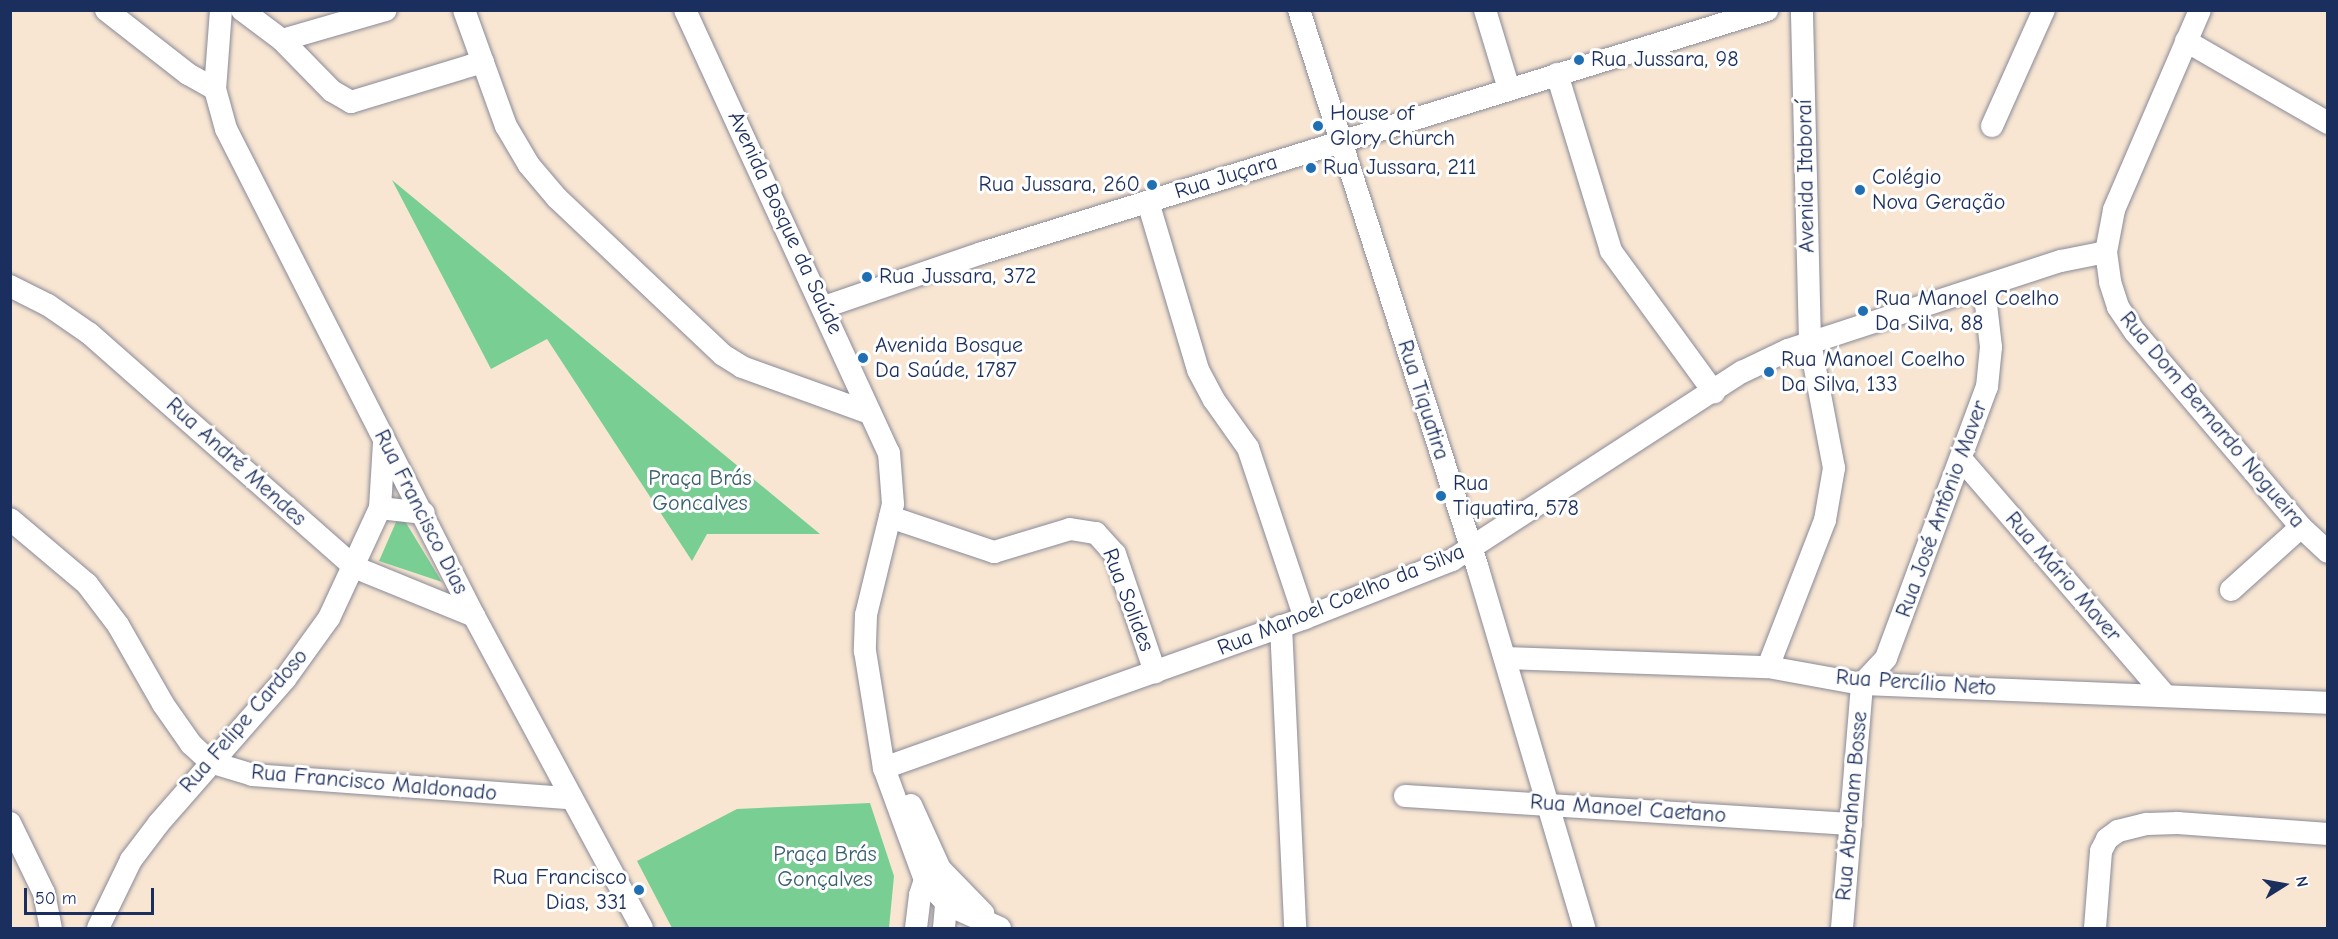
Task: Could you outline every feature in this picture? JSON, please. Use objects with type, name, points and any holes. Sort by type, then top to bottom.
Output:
[{"type":"street","points":[[106,10],[188,74],[215,89]]},
{"type":"street","name":"Rua Francisco Dias","points":[[221,10],[215,89],[226,129],[384,442],[424,513],[569,798],[642,928]]},
{"type":"street","points":[[242,10],[282,40],[332,91],[351,102],[483,62]]},
{"type":"street","points":[[282,40],[386,10]]},
{"type":"street","points":[[464,10],[506,126],[529,165],[565,205],[705,339],[742,367],[870,413]]},
{"type":"street","name":"Avenida Bosque da Saúde","points":[[685,10],[824,307],[889,453],[893,478],[890,517],[866,615],[865,651],[887,762],[948,905],[1000,928]]},
{"type":"street","points":[[697,10],[740,125]]},
{"type":"street","name":"Rua Tiquatira","points":[[1299,10],[1505,658],[1584,928]]},
{"type":"street","points":[[1485,10],[1509,89]]},
{"type":"street","name":"Rua Juçara","points":[[824,307],[1148,202],[1767,10]]},
{"type":"street","name":"Avenida Itaboraí","points":[[1768,667],[1826,520],[1832,493],[1834,468],[1810,342],[1802,10]]},
{"type":"street","points":[[1992,126],[2044,10]]},
{"type":"street","name":"Rua Dom Bernardo Nogueira","points":[[2200,10],[2114,210],[2106,252],[2118,307],[2135,332],[2301,528],[2328,552]]},
{"type":"street","points":[[2186,41],[2328,123]]},
{"type":"street","points":[[1557,74],[1611,251],[1714,392]]},
{"type":"street","points":[[1148,202],[1198,370],[1214,400],[1248,448],[1305,618]]},
{"type":"street","name":"Rua Manoel Coelho da Silva","points":[[887,762],[1155,672],[1429,570],[1471,550],[1764,360],[1810,342],[2061,261],[2106,252]]},
{"type":"street","name":"Rua André Mendes","points":[[10,286],[90,334],[354,567],[474,615]]},
{"type":"street","name":"Rua José Antônio Maver","points":[[1862,684],[1886,658],[1962,460],[1990,368],[1984,287]]},
{"type":"street","name":"Rua Felipe Cardoso","points":[[98,928],[131,860],[210,762],[285,679],[328,618],[380,508],[384,442]]},
{"type":"street","name":"Rua Mário Maver","points":[[1962,460],[2164,694]]},
{"type":"street","points":[[380,508],[424,513]]},
{"type":"street","name":"Rua Solides","points":[[890,517],[994,552],[1070,529],[1096,533],[1115,554],[1155,672]]},
{"type":"street","name":"Rua Francisco Maldonado","points":[[10,519],[87,584],[123,633],[163,704],[191,744],[210,762],[265,777],[569,798]]},
{"type":"street","points":[[2231,590],[2301,528]]},
{"type":"street","points":[[1281,626],[1295,928]]},
{"type":"street","name":"Rua Percílio Neto","points":[[1505,658],[1768,667],[1862,684],[2164,694],[2328,703]]},
{"type":"street","name":"Rua Abraham Bosse","points":[[1842,928],[1862,684]]},
{"type":"street","name":"Rua Manoel Caetano","points":[[1405,796],[1851,824]]},
{"type":"street","points":[[10,823],[44,893],[51,928]]},
{"type":"street","points":[[2095,928],[2101,851],[2107,839],[2118,831],[2147,824],[2178,823],[2328,834]]},
{"type":"street","points":[[916,928],[937,875]]},
{"type":"street","name":"Avenida Bosque da Saúde","points":[[937,875],[1000,928]]},
{"type":"street","points":[[944,928],[948,905]]},
{"type":"green space","name":"Praça Brás Goncalves","points":[[392,180],[820,534],[707,534],[692,561],[547,339],[491,369]]},
{"type":"green space","points":[[400,513],[442,582],[379,561]]},
{"type":"green space","name":"Praça Brás Gonçalves","points":[[870,803],[894,876],[889,928],[672,928],[637,861],[737,809]]},
{"type":"place","name":"Rua Jussara, 98","points":[[1579,60]]},
{"type":"place","name":"House of Glory Church","points":[[1318,126]]},
{"type":"place","name":"Rua Jussara, 211","points":[[1311,168]]},
{"type":"place","name":"Rua Jussara, 260","points":[[1152,185]]},
{"type":"place","name":"Colégio Nova Geração","points":[[1860,190]]},
{"type":"place","name":"Rua Jussara, 372","points":[[867,277]]},
{"type":"place","name":"Rua Manoel Coelho Da Silva, 88","points":[[1863,311]]},
{"type":"place","name":"Avenida Bosque Da Saúde, 1787","points":[[863,358]]},
{"type":"place","name":"Rua Manoel Coelho Da Silva, 133","points":[[1769,372]]},
{"type":"place","name":"Rua Tiquatira, 578","points":[[1441,496]]},
{"type":"place","name":"Rua Francisco Dias, 331","points":[[639,890]]}]
